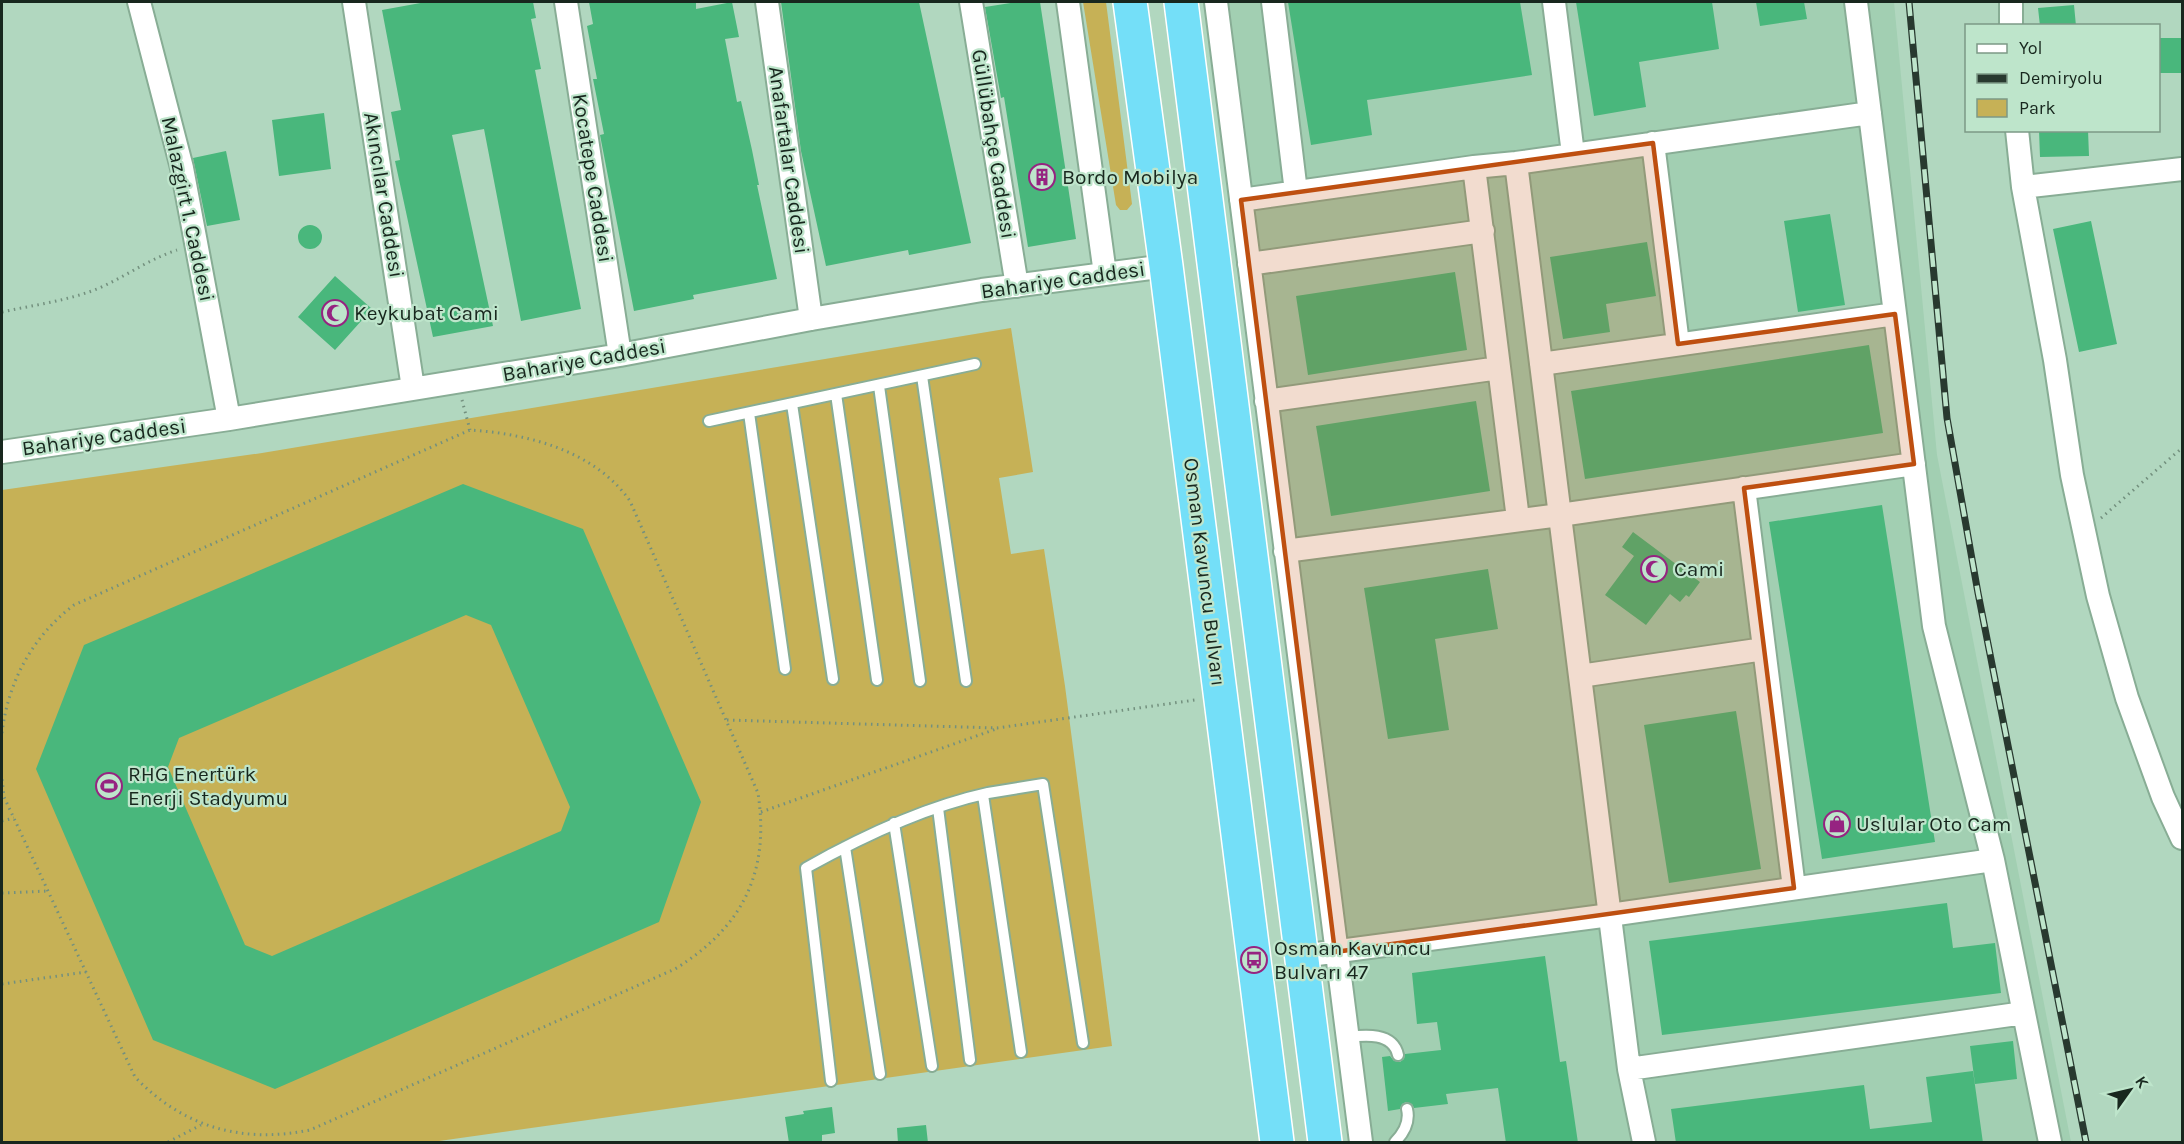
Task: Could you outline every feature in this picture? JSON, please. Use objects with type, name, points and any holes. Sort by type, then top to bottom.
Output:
[{"type":"highway","name":"Osman Kavuncu Bulvarı","points":[[1130,2],[1166,266],[1277,1143]]},
{"type":"highway","points":[[1181,2],[1325,1143]]},
{"type":"street","name":"Malazgirt 1. Caddesi","points":[[139,2],[183,168],[228,419]]},
{"type":"street","name":"Akıncılar Caddesi","points":[[354,2],[413,388]]},
{"type":"street","name":"Kocatepe Caddesi","points":[[566,2],[620,355]]},
{"type":"street","name":"Anafartalar Caddesi","points":[[767,2],[811,319]]},
{"type":"street","name":"Güllübahçe Caddesi","points":[[970,2],[1017,286]]},
{"type":"street","points":[[1068,2],[1105,274]]},
{"type":"street","points":[[1216,2],[1361,1143]]},
{"type":"street","points":[[1273,2],[1296,192]]},
{"type":"street","points":[[1554,2],[1573,154]]},
{"type":"street","points":[[1856,2],[1934,626],[1993,860],[2050,1143]]},
{"type":"street","points":[[2011,2],[2011,24]]},
{"type":"street","points":[[1241,200],[1474,167],[1516,164],[1870,113]]},
{"type":"street","points":[[2017,132],[2023,187],[2084,533],[2106,628],[2127,698],[2163,796],[2182,838]]},
{"type":"street","points":[[1653,143],[1678,344]]},
{"type":"street","points":[[1516,164],[1629,1069],[1644,1143]]},
{"type":"street","points":[[1474,167],[1518,519]]},
{"type":"street","points":[[2023,187],[2182,169]]},
{"type":"street","points":[[1249,264],[1483,231]]},
{"type":"street","name":"Bahariye Caddesi","points":[[2,452],[228,419],[456,382],[620,355],[811,319],[1017,286],[1166,266]]},
{"type":"street","points":[[1541,364],[1895,314]]},
{"type":"street","points":[[1266,400],[1499,368]]},
{"type":"street","points":[[1285,551],[1560,515],[1914,464]]},
{"type":"street","points":[[1744,488],[1794,888]]},
{"type":"street","points":[[1580,676],[1764,649]]},
{"type":"street","points":[[1302,956],[1993,860]]},
{"type":"street","points":[[1629,1069],[2024,1013]]},
{"type":"lane","points":[[709,421],[975,364]]},
{"type":"lane","points":[[922,376],[966,681]]},
{"type":"lane","points":[[879,386],[920,681]]},
{"type":"lane","points":[[836,394],[877,680]]},
{"type":"lane","points":[[792,404],[832,679]]},
{"type":"lane","points":[[749,413],[785,669]]},
{"type":"lane","points":[[831,1081],[806,868],[894,824],[938,808],[983,795],[1042,784],[1083,1043]]},
{"type":"lane","points":[[983,795],[1021,1052]]},
{"type":"lane","points":[[938,808],[970,1060]]},
{"type":"lane","points":[[894,824],[932,1066]]},
{"type":"lane","points":[[845,847],[880,1074]]},
{"type":"lane","points":[[1347,1036],[1380,1037],[1392,1045],[1398,1055]]},
{"type":"lane","points":[[1395,1143],[1407,1124],[1407,1109]]},
{"type":"path","points":[[2,312],[75,297],[98,289],[161,256],[197,246]]},
{"type":"path","points":[[456,382],[470,430]]},
{"type":"path","points":[[2,733],[4,709],[30,652],[51,624],[74,605],[470,430],[511,434],[550,445],[586,461],[622,489],[637,514],[758,793],[761,812],[760,850],[753,879],[741,906],[706,949],[675,969],[310,1130],[282,1136],[250,1137],[217,1130],[186,1118],[161,1102],[135,1077],[4,797],[2,778]]},
{"type":"path","points":[[2084,533],[2182,448]]},
{"type":"path","points":[[726,720],[997,728],[1221,696]]},
{"type":"path","points":[[761,812],[997,728]]},
{"type":"path","points":[[2,821],[14,818]]},
{"type":"path","points":[[2,893],[48,891]]},
{"type":"path","points":[[2,984],[86,972]]},
{"type":"path","points":[[168,1143],[202,1124]]},
{"type":"highlighted area","points":[[1653,143],[1678,344],[1895,314],[1914,464],[1744,488],[1794,888],[1335,952],[1241,200]]},
{"type":"shaded area","points":[[1208,2],[1894,2],[1937,455],[2071,1142],[1369,1142]]},
{"type":"green space","points":[[1083,2],[1106,2],[1132,204],[1127,210],[1120,210],[1116,205]]},
{"type":"green space","points":[[1011,328],[1033,472],[999,478],[1011,554],[1044,549],[1065,686],[1112,1046],[432,1142],[2,1142],[2,490],[262,453]]},
{"type":"building","points":[[426,2],[533,2],[536,18],[531,19],[541,69],[535,70],[581,309],[521,321],[484,129],[452,135],[493,326],[433,337],[395,161],[400,160],[391,112],[401,110],[382,10]]},
{"type":"building","points":[[589,2],[696,2],[696,9],[732,2],[739,37],[725,39],[737,102],[741,101],[752,150],[777,279],[693,295],[694,299],[634,311],[600,135],[604,134],[593,79],[597,79],[587,26],[593,24]]},
{"type":"building","points":[[781,2],[919,2],[971,243],[909,255],[908,250],[826,266],[801,151]]},
{"type":"building","points":[[1017,2],[1040,2],[1076,239],[1028,247],[1004,97],[1001,98],[985,7]]},
{"type":"building","points":[[1288,2],[1520,2],[1532,75],[1367,100],[1372,135],[1311,145]]},
{"type":"building","points":[[1576,2],[1712,2],[1719,49],[1639,62],[1646,107],[1594,116]]},
{"type":"building","points":[[1756,2],[1804,2],[1807,19],[1760,26]]},
{"type":"building","points":[[2074,5],[2076,24],[2040,24],[2038,8]]},
{"type":"building","points":[[2160,38],[2182,38],[2182,73],[2160,73]]},
{"type":"building","points":[[324,113],[331,169],[279,176],[272,120]]},
{"type":"building","points":[[2039,132],[2088,132],[2089,156],[2040,157]]},
{"type":"building","points":[[226,151],[240,220],[207,226],[193,158]]},
{"type":"building","points":[[1830,214],[1845,305],[1798,312],[1784,221]]},
{"type":"building","points":[[2091,221],[2117,344],[2079,352],[2053,229]]},
{"type":"building","points":[[310,225],[319,228],[322,237],[319,246],[310,249],[301,246],[298,237],[301,228]]},
{"type":"building","points":[[1647,242],[1656,296],[1606,304],[1610,332],[1563,339],[1550,257]]},
{"type":"building","points":[[1455,272],[1467,350],[1308,375],[1296,296]]},
{"type":"building","name":"Keykubat Cami","points":[[335,276],[372,309],[335,350],[298,317]]},
{"type":"building","points":[[1869,345],[1883,433],[1585,479],[1571,391]]},
{"type":"building","points":[[1476,401],[1490,491],[1331,516],[1316,426]]},
{"type":"building","name":"RHG Enertürk Enerji Stadyumu","points":[[463,484],[583,529],[701,802],[659,922],[275,1089],[153,1040],[36,769],[84,645]],"holes":[[[466,615],[491,625],[570,807],[561,831],[272,956],[245,945],[168,767],[179,738]]]},
{"type":"building","points":[[1882,505],[1935,842],[1822,859],[1769,522]]},
{"type":"building","name":"Cami","points":[[1633,532],[1700,582],[1689,597],[1686,595],[1680,602],[1670,594],[1646,625],[1605,595],[1634,556],[1622,547]]},
{"type":"building","points":[[1488,569],[1498,629],[1435,639],[1449,730],[1388,739],[1364,588]]},
{"type":"building","points":[[1736,711],[1761,869],[1669,883],[1644,725]]},
{"type":"building","points":[[1947,903],[1953,948],[1995,943],[2001,993],[1662,1035],[1649,941]]},
{"type":"building","points":[[1545,956],[1560,1062],[1566,1061],[1578,1143],[1506,1143],[1498,1088],[1446,1094],[1448,1104],[1414,1108],[1412,1104],[1406,1102],[1400,1109],[1388,1111],[1382,1057],[1390,1056],[1394,1061],[1400,1062],[1404,1059],[1405,1054],[1441,1050],[1437,1022],[1417,1024],[1412,973]]},
{"type":"building","points":[[2013,1041],[2017,1079],[1975,1084],[1970,1046]]},
{"type":"building","points":[[1973,1071],[1983,1143],[1676,1143],[1671,1109],[1864,1085],[1870,1129],[1932,1122],[1926,1077]]},
{"type":"building","points":[[832,1107],[835,1133],[822,1135],[822,1143],[789,1143],[785,1117],[804,1114],[803,1111]]},
{"type":"building","points":[[926,1125],[928,1143],[898,1143],[897,1128]]},
{"type":"railway","points":[[1909,2],[1947,418],[1978,593],[2086,1142]]},
{"type":"place","name":"Bordo Mobilya","points":[[1042,177]]},
{"type":"place","name":"Keykubat Cami","points":[[335,313]]},
{"type":"place","name":"Cami","points":[[1654,569]]},
{"type":"place","name":"RHG Enertürk Enerji Stadyumu","points":[[109,786]]},
{"type":"place","name":"Uslular Oto Cam","points":[[1837,824]]},
{"type":"place","name":"Osman Kavuncu Bulvarı 47","points":[[1254,960]]}]
